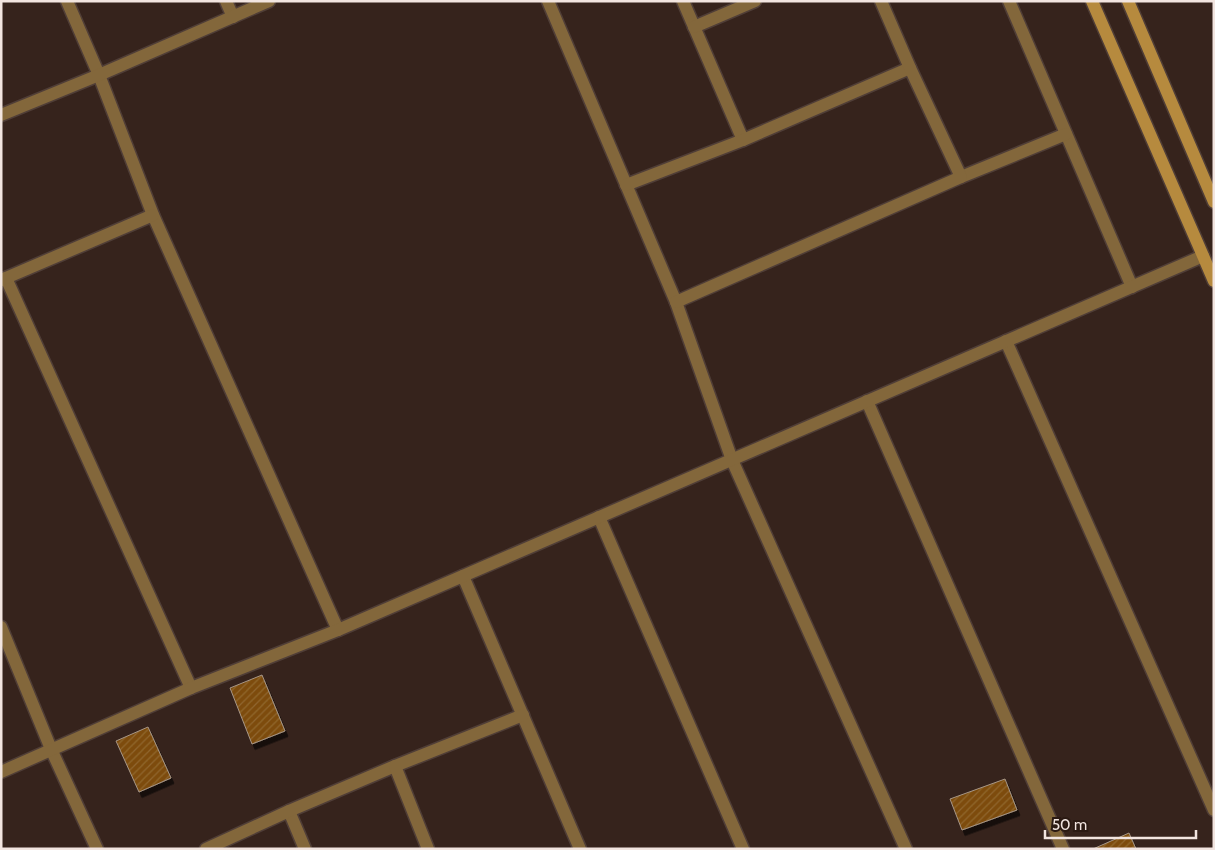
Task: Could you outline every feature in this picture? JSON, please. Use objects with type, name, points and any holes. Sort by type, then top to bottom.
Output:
[{"type":"street","points":[[66,1],[99,75],[153,214],[338,630]]},
{"type":"street","points":[[226,1],[233,17]]},
{"type":"street","points":[[1,115],[99,75],[269,1]]},
{"type":"street","points":[[548,1],[676,302],[732,460],[906,849]]},
{"type":"street","points":[[683,1],[743,140]]},
{"type":"street","points":[[694,26],[755,1]]},
{"type":"street","points":[[882,1],[910,68],[961,177]]},
{"type":"street","points":[[1008,1],[1132,287]]},
{"type":"street","points":[[1092,1],[1214,281]]},
{"type":"street","points":[[1129,2],[1214,202]]},
{"type":"street","points":[[626,185],[743,140],[910,68]]},
{"type":"street","points":[[676,302],[961,177],[1066,134]]},
{"type":"street","points":[[153,214],[4,279],[190,688]]},
{"type":"street","points":[[1,772],[190,688],[338,630],[1203,256]]},
{"type":"street","points":[[1006,341],[1214,810]]},
{"type":"street","points":[[867,401],[1063,849]]},
{"type":"street","points":[[599,517],[743,849]]},
{"type":"street","points":[[463,576],[580,849]]},
{"type":"street","points":[[1,627],[51,749],[97,849]]},
{"type":"street","points":[[213,847],[289,811],[522,715]]},
{"type":"street","points":[[395,766],[428,849]]},
{"type":"street","points":[[289,811],[305,849]]},
{"type":"building","points":[[262,675],[285,731],[252,744],[230,688]]},
{"type":"building","points":[[148,727],[171,778],[139,792],[116,741]]},
{"type":"building","points":[[1005,779],[1017,810],[962,830],[950,799]]},
{"type":"building","points":[[1129,833],[1136,849],[1093,849]]}]
